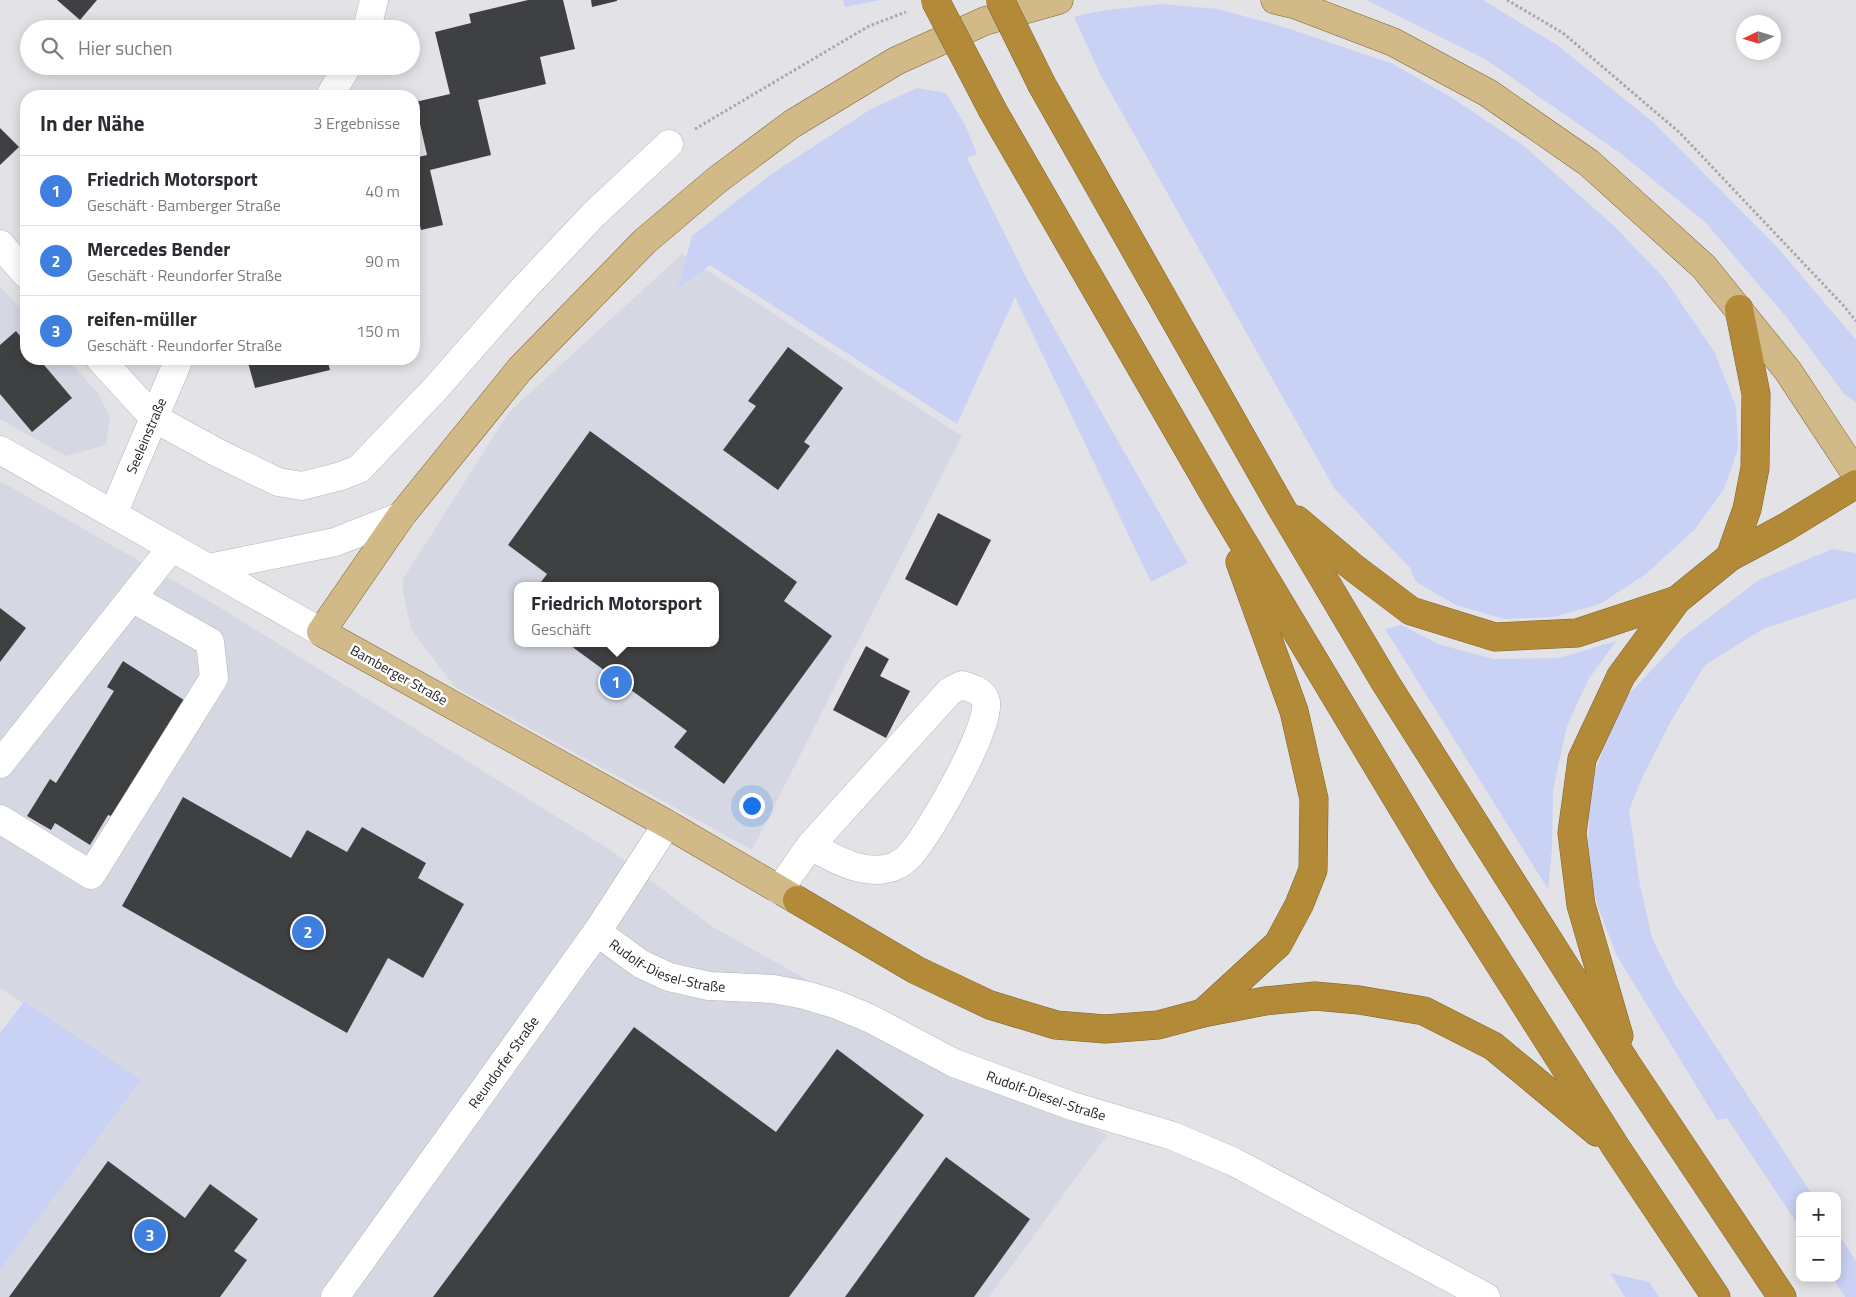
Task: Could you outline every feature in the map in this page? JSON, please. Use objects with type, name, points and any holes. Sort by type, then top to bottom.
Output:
[{"type":"highway","points":[[1000,0],[1042,85],[1281,507],[1385,682],[1628,1066],[1782,1297]]},
{"type":"highway","points":[[923,5],[992,111],[1220,504],[1443,875],[1617,1149],[1716,1297]]},
{"type":"highway","points":[[1730,558],[1747,509],[1755,468],[1756,394],[1739,309]]},
{"type":"highway","points":[[1628,1066],[1581,905],[1572,833],[1582,759],[1621,676],[1677,600],[1730,558],[1786,527],[1856,484]]},
{"type":"highway","points":[[1203,1012],[1278,944],[1299,905],[1313,870],[1314,798],[1294,711],[1220,504]]},
{"type":"highway","points":[[1281,507],[1354,568],[1412,611],[1495,637],[1577,633],[1677,600]]},
{"type":"highway","points":[[788,895],[916,970],[990,1005],[1056,1025],[1105,1030],[1158,1025],[1203,1012],[1265,1001],[1315,996],[1359,1000],[1424,1012],[1493,1046],[1617,1149]]},
{"type":"main road","points":[[321,632],[402,516],[520,369],[645,241],[717,180],[792,124],[896,61],[985,21],[1059,0]]},
{"type":"main road","points":[[1275,0],[1296,5],[1394,42],[1488,93],[1589,164],[1704,267],[1788,371],[1856,474]]},
{"type":"main road","name":"Bamberger Straße","points":[[321,632],[667,824],[788,895]]},
{"type":"street","points":[[369,20],[374,0]]},
{"type":"street","points":[[333,90],[342,75]]},
{"type":"street","points":[[105,365],[154,418],[218,453],[278,482],[302,486],[341,476],[358,469],[436,388],[515,298],[593,215],[669,144]]},
{"type":"street","points":[[0,244],[20,267]]},
{"type":"street","name":"Seeleinstraße","points":[[113,514],[177,365]]},
{"type":"street","name":"Bamberger Straße","points":[[0,450],[321,632]]},
{"type":"street","points":[[209,568],[335,542],[402,516]]},
{"type":"street","points":[[0,764],[172,548]]},
{"type":"street","points":[[0,819],[91,875],[214,678],[210,642],[132,598]]},
{"type":"street","points":[[788,895],[810,846],[950,691],[962,685],[972,688],[984,696],[986,702],[982,726],[967,761],[926,832],[911,854],[902,863],[891,867],[867,870],[844,863],[810,846]]},
{"type":"street","name":"Reundorfer Straße","points":[[335,1297],[597,932],[667,824]]},
{"type":"street","name":"Rudolf-Diesel-Straße","points":[[597,932],[641,964],[669,977],[709,986],[773,989],[835,1004],[869,1018],[954,1063],[1072,1106],[1173,1136],[1234,1162],[1486,1297]]},
{"type":"path","points":[[1506,0],[1563,33],[1680,133],[1843,304],[1856,321]]},
{"type":"path","points":[[669,144],[869,26],[923,5]]},
{"type":"shaded area","points":[[843,0],[881,0],[845,7]]},
{"type":"shaded area","points":[[1366,0],[1483,0],[1557,45],[1653,122],[1779,249],[1856,340],[1856,402],[1845,395],[1787,318],[1705,222],[1620,153],[1485,59]]},
{"type":"shaded area","points":[[1161,4],[1218,9],[1287,28],[1393,64],[1449,96],[1524,146],[1614,226],[1664,278],[1715,353],[1736,407],[1738,449],[1724,489],[1695,529],[1646,574],[1600,604],[1553,617],[1504,619],[1456,605],[1416,582],[1410,568],[1334,488],[1100,74],[1074,17],[1100,11]]},
{"type":"shaded area","points":[[917,88],[946,93],[965,125],[977,154],[967,158],[1027,279],[1188,563],[1151,582],[1015,297],[957,424],[710,265],[678,288],[692,236],[770,175],[871,109]]},
{"type":"shaded area","points":[[682,254],[962,436],[752,850],[455,687],[411,629],[403,592],[403,579],[509,412]]},
{"type":"shaded area","points":[[0,286],[20,308],[20,365],[72,365],[98,393],[110,417],[106,445],[66,456],[0,419]]},
{"type":"shaded area","points":[[0,481],[211,602],[612,851],[713,927],[857,1008],[1107,1135],[989,1297],[0,1297],[0,1270],[141,1080],[0,988]]},
{"type":"shaded area","points":[[1832,549],[1856,553],[1856,598],[1763,629],[1705,665],[1671,721],[1643,776],[1629,810],[1640,885],[1652,938],[1675,984],[1810,1192],[1796,1192],[1796,1222],[1727,1118],[1717,1120],[1617,956],[1598,907],[1588,862],[1589,816],[1595,772],[1611,727],[1629,694],[1683,637],[1759,580]]},
{"type":"shaded area","points":[[1401,625],[1441,645],[1494,659],[1559,658],[1616,641],[1588,680],[1567,726],[1553,790],[1552,848],[1548,889],[1385,629]]},
{"type":"shaded area","points":[[24,1002],[141,1080],[0,1270],[0,1033]]},
{"type":"shaded area","points":[[1841,1238],[1856,1261],[1856,1297],[1845,1297],[1836,1282],[1841,1282]]},
{"type":"shaded area","points":[[1610,1273],[1649,1282],[1659,1297],[1625,1297]]},
{"type":"building","points":[[57,0],[97,0],[80,20]]},
{"type":"building","points":[[528,0],[563,0],[575,49],[540,57],[546,84],[478,100],[491,155],[430,170],[443,225],[421,230],[420,157],[427,155],[420,124],[420,101],[450,94],[435,32],[471,23],[469,14]]},
{"type":"building","points":[[591,0],[617,0],[617,1],[592,7]]},
{"type":"building","points":[[0,128],[19,147],[0,165]]},
{"type":"building","points":[[16,331],[20,336],[20,365],[44,365],[72,398],[32,432],[0,394],[0,345]]},
{"type":"building","points":[[788,347],[843,388],[804,442],[810,446],[778,490],[723,450],[756,406],[748,401]]},
{"type":"building","points":[[249,365],[329,365],[330,370],[255,388]]},
{"type":"building","points":[[590,431],[797,582],[784,601],[832,636],[724,784],[674,747],[687,731],[572,647],[719,647],[719,582],[541,582],[547,574],[508,545]]},
{"type":"building","points":[[938,513],[991,540],[957,606],[905,579]]},
{"type":"building","points":[[0,608],[26,628],[0,662]]},
{"type":"building","points":[[866,646],[889,659],[880,676],[910,691],[886,738],[833,710]]},
{"type":"building","points":[[123,661],[187,702],[114,817],[108,815],[90,845],[55,823],[51,830],[27,816],[50,779],[56,783],[114,691],[107,687]]},
{"type":"building","points":[[183,797],[291,858],[307,830],[347,852],[362,827],[426,863],[418,878],[464,904],[423,978],[388,958],[347,1033],[122,906]]},
{"type":"building","points":[[634,1027],[776,1132],[837,1049],[924,1115],[789,1297],[433,1297]]},
{"type":"building","points":[[946,1157],[1030,1219],[974,1297],[845,1297]]},
{"type":"building","points":[[108,1161],[185,1218],[210,1184],[258,1219],[234,1251],[247,1260],[220,1297],[9,1297]]},
{"type":"place","name":"Friedrich Motorsport","points":[[616,682]]},
{"type":"place","name":"Mercedes Bender","points":[[308,932]]},
{"type":"place","name":"reifen-müller","points":[[150,1235]]}]
